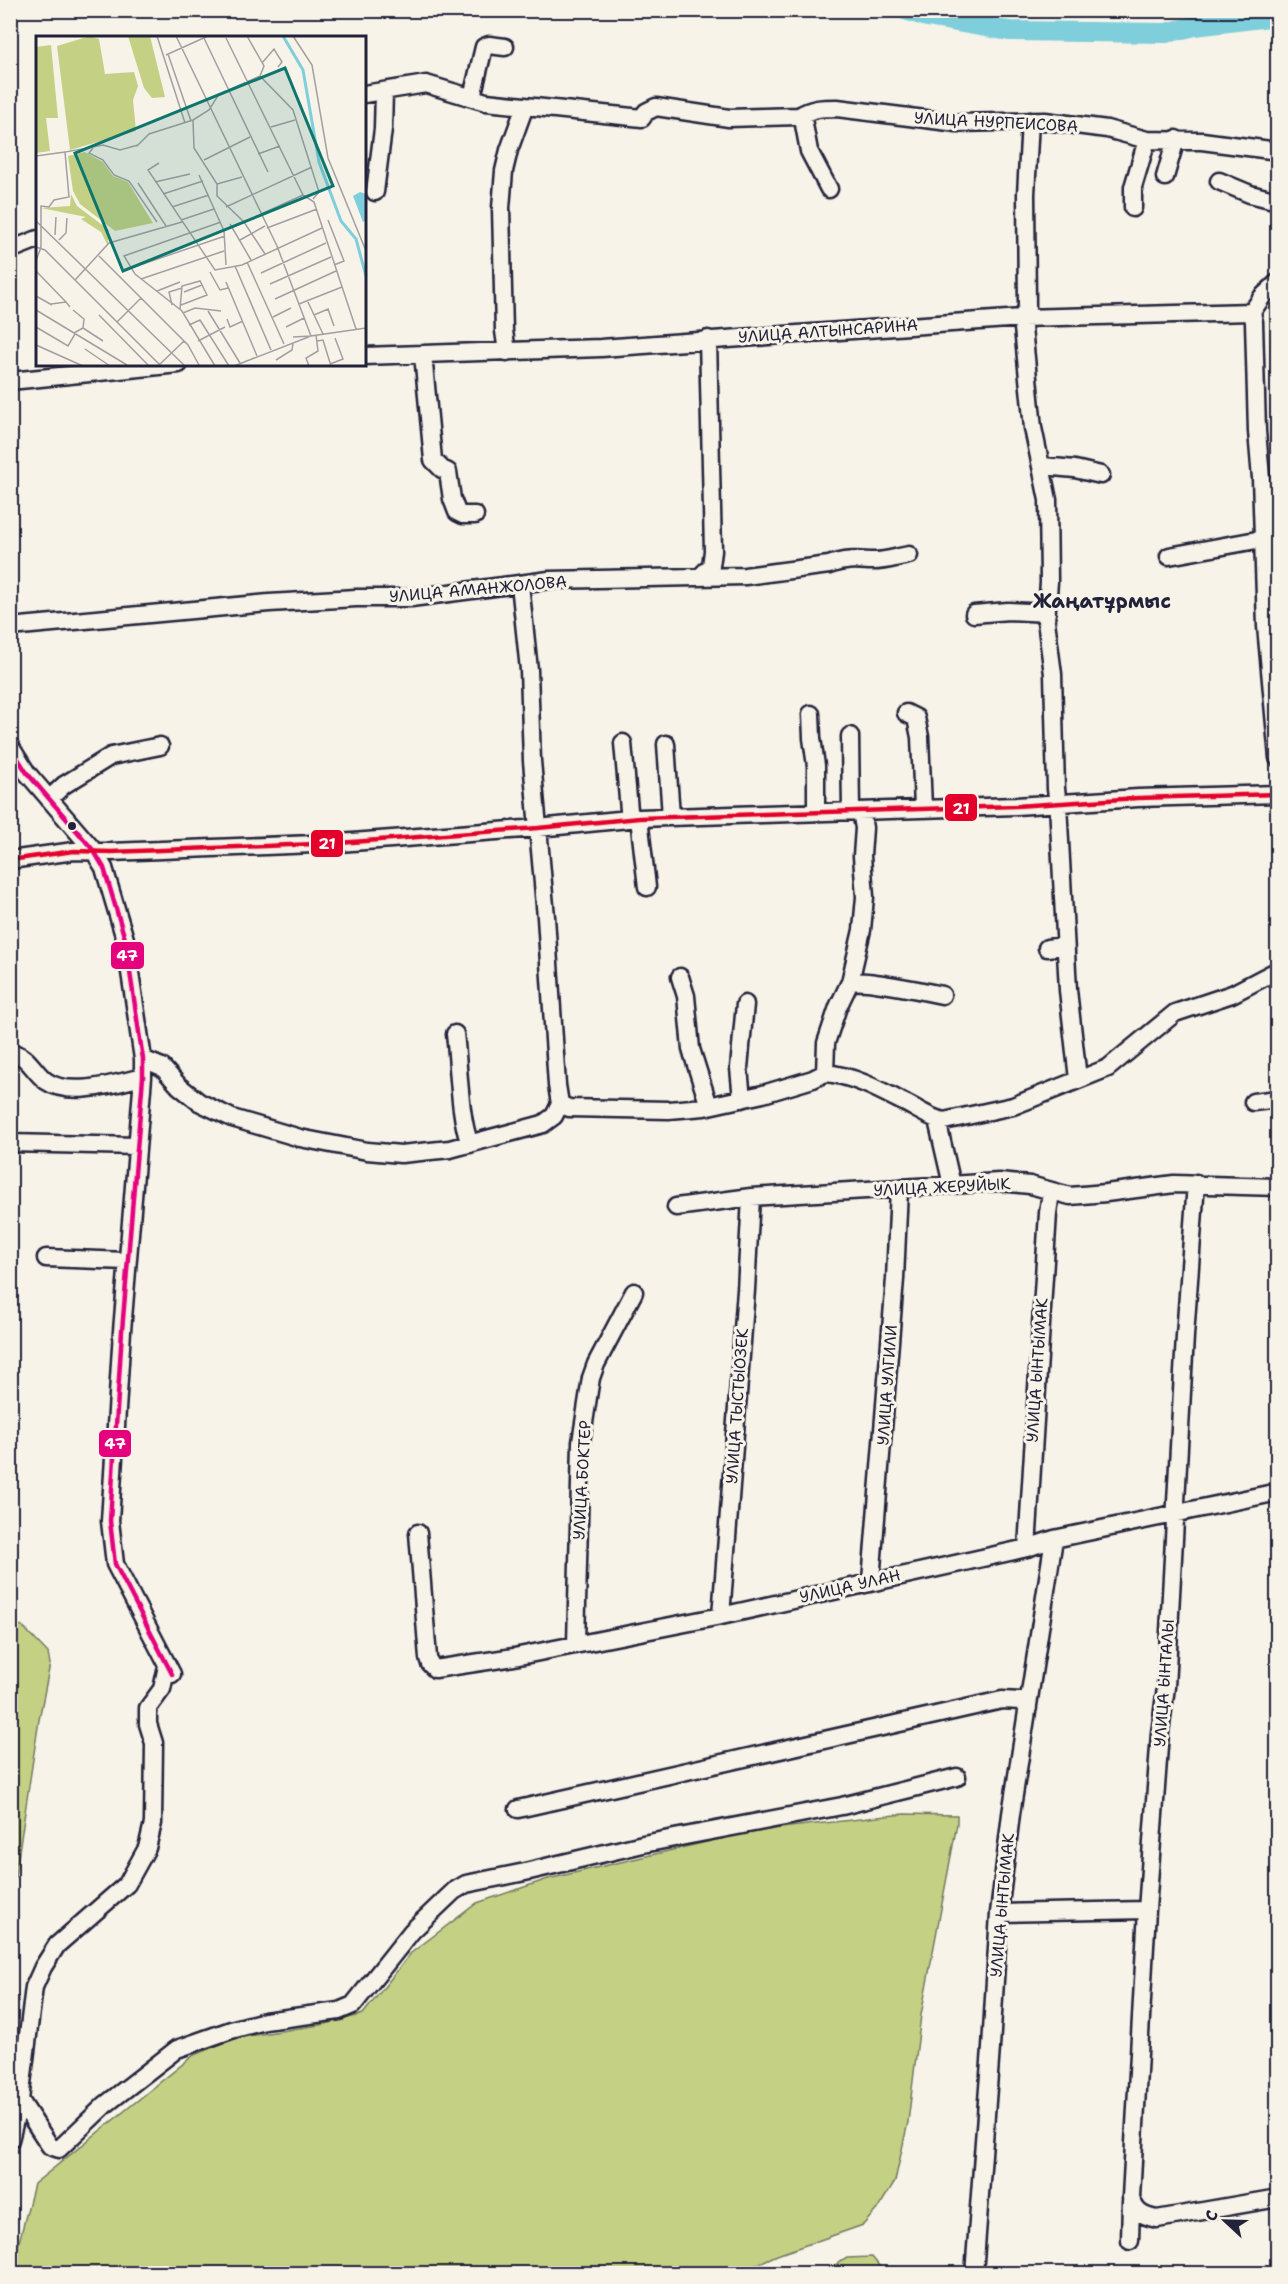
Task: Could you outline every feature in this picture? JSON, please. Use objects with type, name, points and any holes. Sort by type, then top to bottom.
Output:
[{"type":"street","points":[[472,97],[484,47],[489,45],[505,47]]},
{"type":"street","name":"УЛИЦА НУРПЕИСОВА","points":[[366,94],[426,84],[486,102],[642,118],[646,112],[656,107],[729,118],[799,116],[808,110],[827,108],[957,123],[1030,121],[1107,129],[1147,140],[1202,141],[1278,151]]},
{"type":"street","points":[[375,192],[383,129],[384,91]]},
{"type":"street","points":[[507,352],[504,331],[501,208],[503,180],[509,150],[525,106]]},
{"type":"street","points":[[802,114],[809,151],[829,189]]},
{"type":"street","points":[[1030,121],[1026,194],[1027,307],[1022,318],[1030,403],[1043,441],[1042,466],[1048,500],[1047,613],[1054,685],[1056,789],[1065,946],[1078,1079]]},
{"type":"street","points":[[1165,177],[1176,139]]},
{"type":"street","points":[[1133,208],[1133,187],[1147,140]]},
{"type":"street","points":[[1220,181],[1250,195],[1278,201]]},
{"type":"street","points":[[10,250],[36,240]]},
{"type":"street","points":[[1278,282],[1262,297],[1252,312],[1266,626],[1278,758]]},
{"type":"street","name":"УЛИЦА АЛТЫНСАРИНА","points":[[366,356],[601,348],[1022,318],[1252,312]]},
{"type":"street","points":[[702,575],[711,566],[713,551],[708,339]]},
{"type":"street","points":[[423,354],[433,460],[451,477],[452,499],[458,512],[463,515],[475,515]]},
{"type":"street","points":[[10,381],[145,366]]},
{"type":"street","points":[[1042,466],[1075,469],[1101,475]]},
{"type":"street","points":[[1169,556],[1262,538]]},
{"type":"street","name":"УЛИЦА АМАНЖОЛОВА","points":[[10,627],[269,603],[411,598],[549,580],[702,575],[745,576],[815,567],[839,561],[860,559],[873,561],[909,555]]},
{"type":"street","points":[[143,1059],[162,1067],[179,1086],[199,1102],[232,1118],[272,1131],[329,1144],[401,1154],[450,1149],[543,1124],[554,1116],[560,1104],[532,761],[529,670],[520,584]]},
{"type":"street","points":[[974,614],[1008,611],[1047,613]]},
{"type":"street","points":[[906,713],[916,718],[920,737],[923,807]]},
{"type":"street","points":[[811,714],[816,766],[816,812]]},
{"type":"street","points":[[825,1073],[826,1043],[838,1007],[850,982],[862,930],[865,897],[862,856],[864,828],[856,811],[850,736]]},
{"type":"street","points":[[623,743],[630,810],[636,818],[647,887]]},
{"type":"street","points":[[666,744],[671,816]]},
{"type":"street","points":[[10,746],[27,773],[94,851],[104,868],[125,939],[143,1059],[143,1077],[110,1521],[115,1564],[169,1670],[162,1689],[148,1708],[148,1724],[154,1743],[153,1823],[147,1848],[127,1884],[57,1945],[33,1988],[20,2100],[10,2140]]},
{"type":"street","points":[[49,799],[64,785],[111,756],[160,746]]},
{"type":"street","points":[[10,860],[74,850],[142,852],[339,843],[671,816],[1058,804],[1150,798],[1278,794]]},
{"type":"street","points":[[1047,948],[1065,946]]},
{"type":"street","points":[[560,1104],[569,1108],[669,1110],[709,1106],[813,1079],[825,1073],[852,1078],[937,1120],[944,1121],[971,1116],[1036,1098],[1108,1068],[1175,1013],[1232,994],[1278,970]]},
{"type":"street","points":[[680,978],[686,996],[692,1048],[709,1106]]},
{"type":"street","points":[[850,982],[857,981],[942,995]]},
{"type":"street","points":[[742,1099],[739,1068],[745,1004]]},
{"type":"street","points":[[455,1034],[465,1126],[470,1144]]},
{"type":"street","points":[[10,1053],[25,1057],[47,1082],[62,1087],[82,1088],[143,1077]]},
{"type":"street","points":[[1253,1102],[1278,1099]]},
{"type":"street","points":[[937,1120],[952,1185]]},
{"type":"street","points":[[10,1143],[137,1146]]},
{"type":"street","name":"УЛИЦА ЖЕРУЙЫК","points":[[676,1207],[751,1197],[999,1182],[1030,1185],[1070,1196],[1196,1183],[1278,1187]]},
{"type":"street","name":"УЛИЦА ЫНТАЛЫ","points":[[1130,2241],[1147,1910],[1160,1733],[1166,1687],[1174,1514],[1196,1183]]},
{"type":"street","name":"УЛИЦА УЛГИЛИ","points":[[871,1581],[895,1279],[899,1189]]},
{"type":"street","name":"УЛИЦА ЫНТЫМАК","points":[[1028,1548],[1047,1213],[1051,1192]]},
{"type":"street","name":"УЛИЦА ТЫСТЫОЗЕК","points":[[721,1616],[751,1197]]},
{"type":"street","points":[[46,1258],[128,1261]]},
{"type":"street","name":"УЛИЦА БОКТЕР","points":[[576,1644],[581,1442],[591,1377],[634,1292]]},
{"type":"street","name":"УЛИЦА УЛАН","points":[[418,1533],[428,1658],[435,1669],[514,1657],[721,1616],[1028,1548],[1054,1539],[1278,1492]]},
{"type":"street","name":"УЛИЦА ЫНТЫМАК","points":[[974,2274],[992,2049],[999,1913],[1011,1814],[1054,1539]]},
{"type":"street","points":[[518,1809],[1002,1700],[1021,1701],[1029,1708]]},
{"type":"street","points":[[20,2100],[50,2146],[58,2149],[105,2104],[177,2049],[265,2021],[339,2011],[353,2006],[412,1931],[454,1891],[466,1884],[643,1844],[842,1806],[957,1777]]},
{"type":"street","points":[[999,1913],[1147,1910]]},
{"type":"street","points":[[1131,2190],[1137,2211],[1147,2217],[1157,2219],[1278,2198]]},
{"type":"green space","points":[[11,1620],[24,1628],[48,1653],[50,1664],[39,1720],[11,1904]]},
{"type":"green space","points":[[904,1814],[957,1815],[957,1824],[921,2015],[908,2122],[895,2181],[879,2207],[863,2225],[777,2255],[738,2273],[11,2273],[34,2184],[194,2055],[236,2038],[326,2024],[363,2014],[411,1953],[477,1903],[548,1879],[754,1831]]},
{"type":"green space","points":[[872,2257],[885,2273],[823,2273],[847,2258]]},
{"type":"waterway","points":[[905,10],[927,17],[1009,31],[1166,33],[1195,26],[1278,16]]},
{"type":"transit line","name":"47","points":[[10,746],[27,773],[94,851],[104,868],[125,939],[143,1059],[143,1077],[122,1331],[110,1521],[115,1564],[172,1674]]},
{"type":"transit line","name":"21","points":[[10,860],[74,851],[111,852],[339,843],[639,818],[1016,806],[1138,798],[1278,794]]},
{"type":"district","name":"Жаңатұрмыс","points":[[1102,601]]}]
